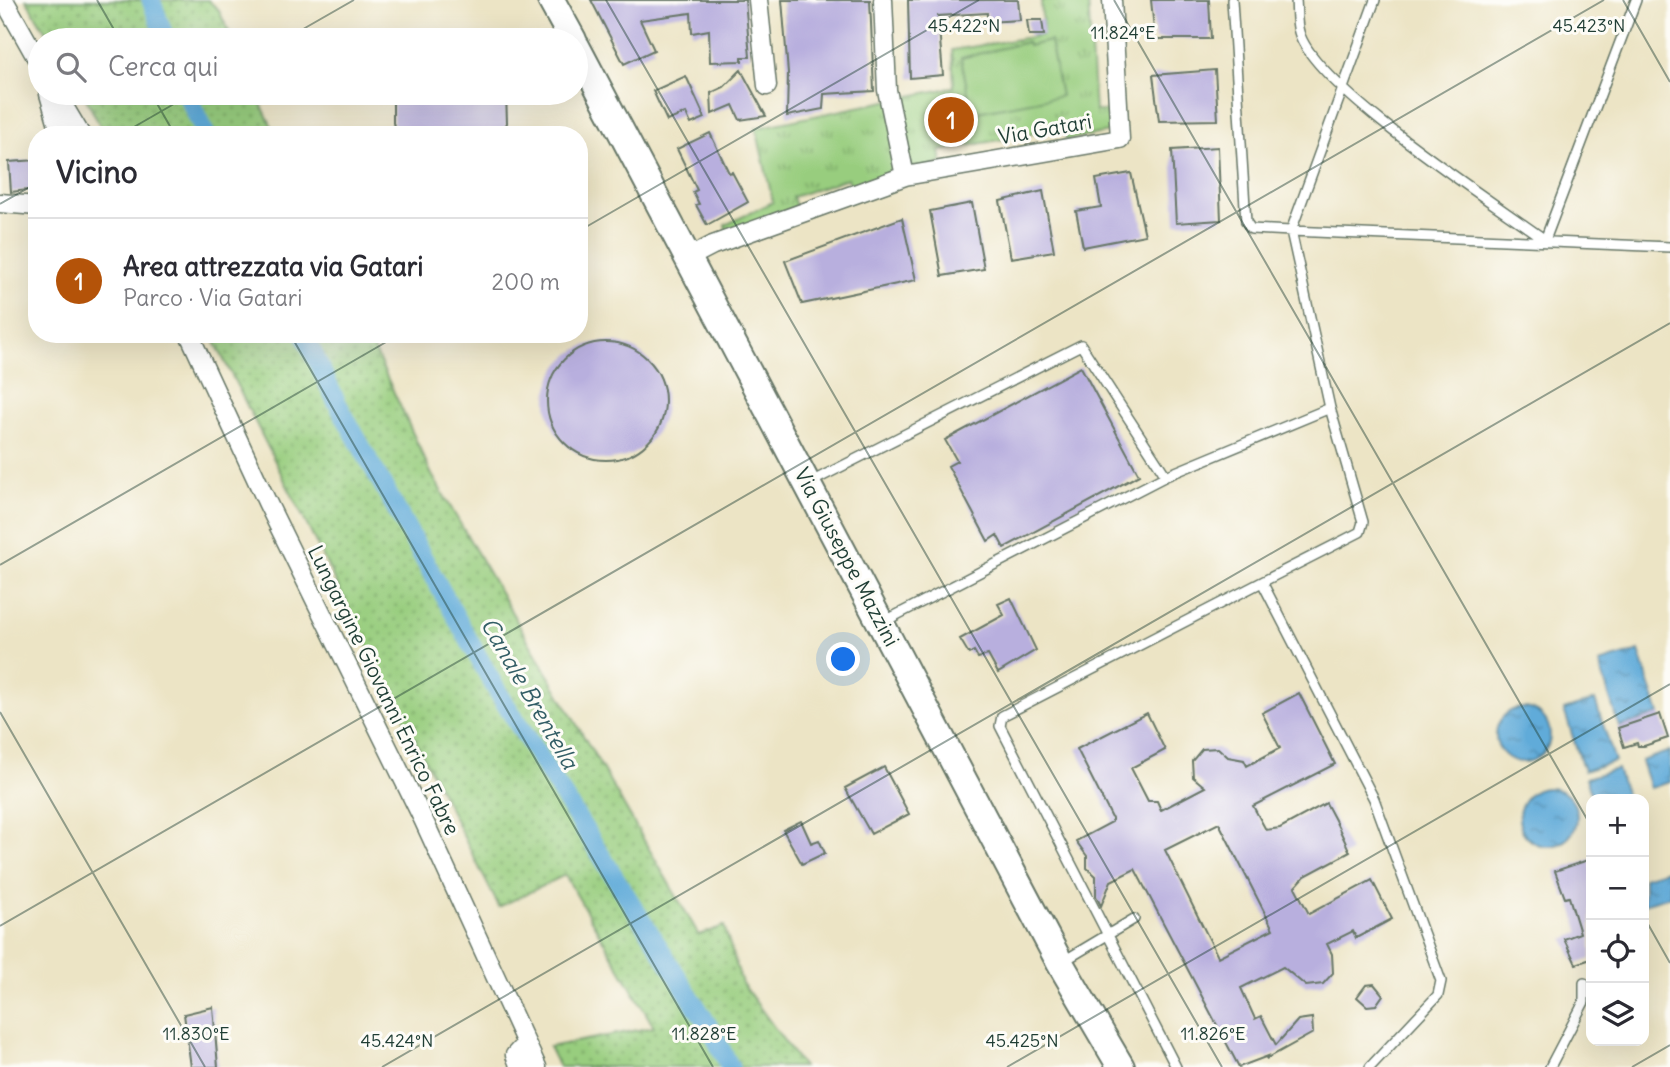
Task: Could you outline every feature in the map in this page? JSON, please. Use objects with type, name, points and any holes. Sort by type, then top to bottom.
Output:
[{"type":"main road","points":[[551,0],[566,28]]},
{"type":"main road","name":"Via Giuseppe Mazzini","points":[[588,69],[1060,962],[1121,1067]]},
{"type":"street","points":[[4,0],[28,43]]},
{"type":"street","points":[[758,0],[767,86]]},
{"type":"street","points":[[883,0],[887,90],[904,169]]},
{"type":"street","name":"Via Gatari","points":[[688,258],[713,245],[904,169],[1120,139],[1112,0]]},
{"type":"street","points":[[52,105],[58,126]]},
{"type":"street","points":[[63,105],[76,126]]},
{"type":"street","points":[[0,203],[28,205]]},
{"type":"street","name":"Lungargine Giovanni Enrico Fabre","points":[[193,343],[267,502],[424,819],[537,1067]]},
{"type":"street","points":[[520,1067],[515,1055],[526,1043]]},
{"type":"lane","points":[[1232,0],[1246,222],[1251,229],[1670,247]]},
{"type":"lane","points":[[1296,0],[1299,33],[1317,63],[1381,122],[1545,240]]},
{"type":"lane","points":[[1176,1067],[1000,726],[1002,716],[1360,532],[1363,522],[1330,408],[1291,231],[1375,0]]},
{"type":"lane","points":[[1545,240],[1636,0]]},
{"type":"lane","points":[[808,484],[1081,345],[1166,476]]},
{"type":"lane","points":[[881,622],[1166,476],[1330,408]]},
{"type":"lane","points":[[1262,582],[1374,799],[1441,981],[1438,995],[1370,1067]]},
{"type":"lane","points":[[1060,962],[1134,919]]},
{"type":"lane","points":[[1550,1067],[1584,1002],[1584,983]]},
{"type":"green space","points":[[26,0],[208,0],[218,9],[227,28],[44,28]]},
{"type":"green space","points":[[1041,0],[1088,0],[1095,111],[1108,111],[1109,132],[1066,140],[1063,128],[940,151],[942,163],[851,187],[848,178],[793,197],[796,207],[727,233],[725,225],[773,202],[756,128],[954,87],[952,50],[1043,35]]},
{"type":"green space","points":[[1050,41],[1061,96],[972,113],[961,58],[1027,42],[1028,46]]},
{"type":"green space","points":[[89,105],[262,105],[272,126],[100,126]]},
{"type":"green space","points":[[216,343],[371,343],[432,475],[699,935],[724,926],[742,983],[803,1067],[559,1067],[549,1047],[654,1027],[565,875],[499,907]]},
{"type":"water","points":[[1639,651],[1659,714],[1619,727],[1599,663]]},
{"type":"water","points":[[1595,700],[1615,761],[1584,771],[1564,710]]},
{"type":"water","points":[[1523,708],[1542,716],[1550,735],[1542,754],[1523,762],[1504,754],[1496,735],[1504,716]]},
{"type":"water","points":[[1670,751],[1670,782],[1650,788],[1641,761]]},
{"type":"water","points":[[1617,769],[1625,794],[1591,794],[1586,778]]},
{"type":"water","points":[[1548,788],[1559,790],[1572,801],[1577,817],[1575,828],[1564,841],[1548,846],[1537,844],[1524,833],[1519,817],[1521,806],[1532,793]]},
{"type":"water","points":[[1670,869],[1670,896],[1649,902],[1649,875]]},
{"type":"building","points":[[591,0],[745,0],[750,57],[742,57],[742,61],[710,62],[709,30],[692,33],[691,13],[640,20],[654,50],[624,64]]},
{"type":"building","points":[[782,0],[870,0],[874,91],[824,94],[823,109],[787,116],[788,73]]},
{"type":"building","points":[[908,0],[1018,0],[1020,20],[987,22],[987,13],[938,16],[943,75],[910,78]]},
{"type":"building","points":[[1151,0],[1209,0],[1211,39],[1155,39]]},
{"type":"building","points":[[1027,20],[1042,20],[1044,35],[1029,35]]},
{"type":"building","points":[[741,70],[766,116],[740,120],[733,105],[712,114],[711,93],[724,87]]},
{"type":"building","points":[[1215,70],[1218,120],[1159,121],[1153,75]]},
{"type":"building","points":[[686,76],[705,118],[691,124],[686,113],[667,121],[653,91]]},
{"type":"building","points":[[393,105],[506,105],[506,126],[394,126]]},
{"type":"building","points":[[710,133],[729,173],[732,172],[748,202],[707,225],[696,205],[699,204],[693,192],[697,190],[677,149]]},
{"type":"building","points":[[1218,147],[1221,220],[1176,223],[1172,150]]},
{"type":"building","points":[[28,161],[28,190],[11,192],[9,162]]},
{"type":"building","points":[[1131,173],[1145,235],[1083,247],[1076,211],[1101,207],[1096,179]]},
{"type":"building","points":[[1043,191],[1054,251],[1011,258],[1000,201]]},
{"type":"building","points":[[972,203],[984,269],[942,276],[930,211]]},
{"type":"building","points":[[902,218],[916,280],[802,304],[785,261]]},
{"type":"building","points":[[606,342],[617,343],[639,352],[655,368],[664,390],[664,412],[655,434],[639,450],[617,459],[606,460],[595,459],[573,450],[557,434],[548,412],[547,401],[548,390],[557,368],[573,352],[595,343]]},
{"type":"building","points":[[1081,367],[1139,475],[1004,548],[997,535],[988,541],[948,466],[957,461],[945,440]]},
{"type":"building","points":[[1011,598],[1036,650],[998,673],[988,655],[978,658],[974,651],[969,654],[960,639],[1004,615],[998,604]]},
{"type":"building","points":[[1299,693],[1335,764],[1253,806],[1266,830],[1280,828],[1326,803],[1335,820],[1350,852],[1305,876],[1295,887],[1309,914],[1372,880],[1392,919],[1356,938],[1353,931],[1327,944],[1332,954],[1333,973],[1323,984],[1306,986],[1283,967],[1241,988],[1255,1019],[1261,1016],[1276,1045],[1298,1020],[1312,1018],[1313,1033],[1266,1059],[1268,1056],[1239,1067],[1135,869],[1111,881],[1101,906],[1096,896],[1096,876],[1087,868],[1087,856],[1076,841],[1112,822],[1112,818],[1077,749],[1147,713],[1165,750],[1131,768],[1148,801],[1157,801],[1161,810],[1205,787],[1193,777],[1192,761],[1202,749],[1218,748],[1228,757],[1244,760],[1247,766],[1280,748],[1262,713]],"holes":[[[1219,823],[1273,929],[1218,957],[1165,850]]]},
{"type":"building","points":[[1660,714],[1668,738],[1644,746],[1638,746],[1637,743],[1624,747],[1618,728]]},
{"type":"building","points":[[884,767],[909,814],[871,834],[845,788]]},
{"type":"building","points":[[801,821],[811,843],[819,840],[825,853],[802,864],[783,830]]},
{"type":"building","points":[[1586,861],[1586,961],[1576,964],[1564,939],[1580,933],[1569,897],[1565,898],[1555,871]]},
{"type":"building","points":[[1374,984],[1383,995],[1376,1005],[1367,1006],[1357,997],[1366,985]]},
{"type":"building","points":[[213,1007],[218,1067],[191,1067],[184,1014]]},
{"type":"waterway","name":"Canale Brentella","points":[[151,0],[162,28]]},
{"type":"waterway","name":"Canale Brentella","points":[[192,105],[202,126]]},
{"type":"waterway","name":"Canale Brentella","points":[[308,343],[336,401],[496,689],[713,1033],[730,1067]]},
{"type":"place","name":"Area attrezzata via Gatari","points":[[951,120]]}]
